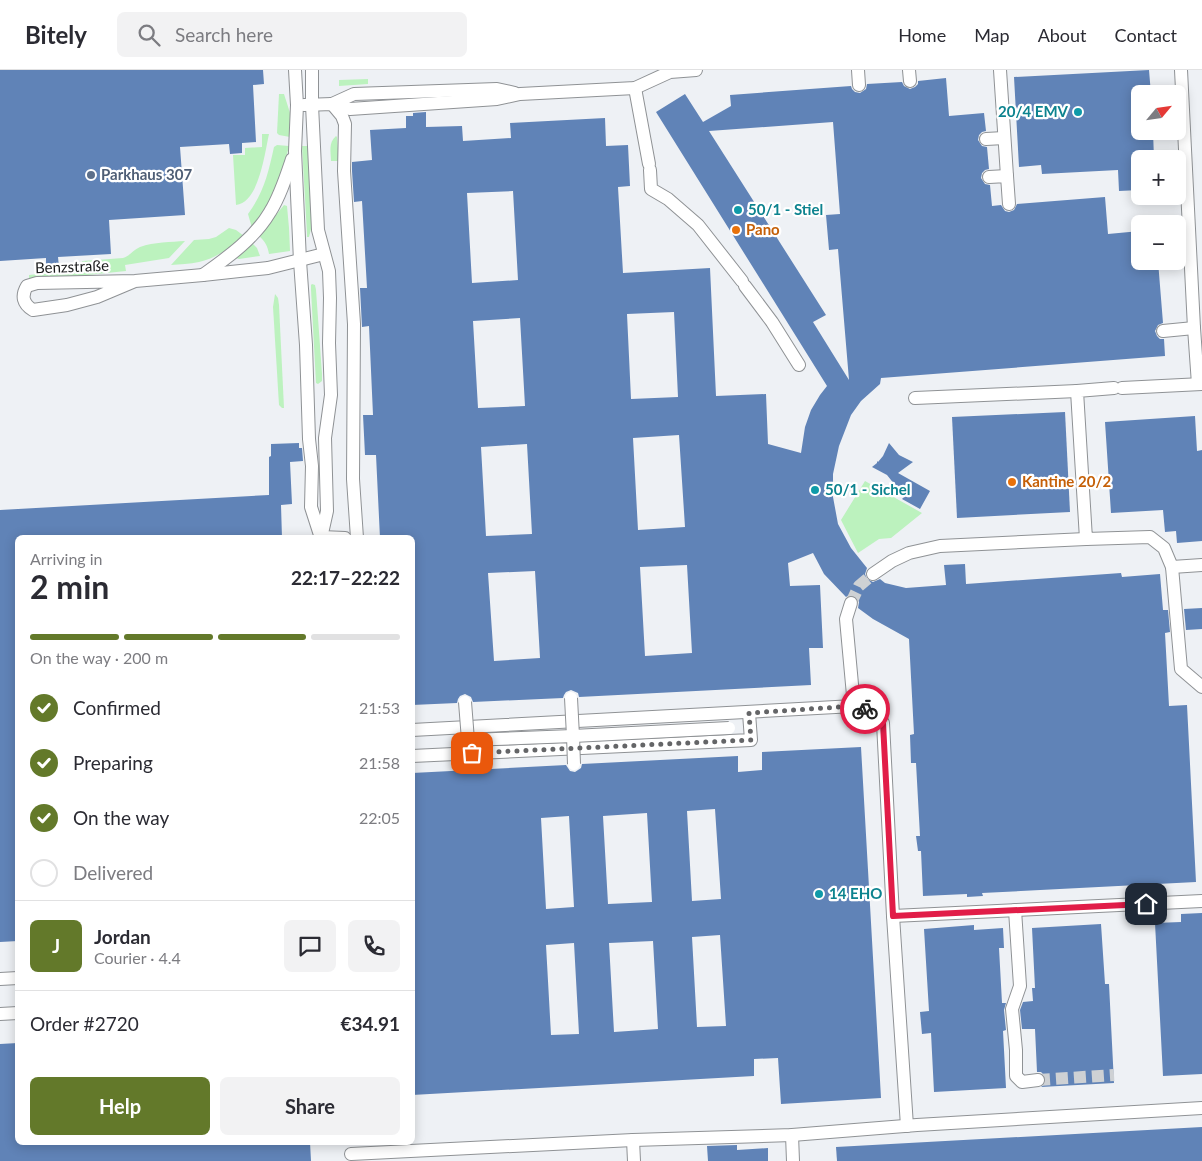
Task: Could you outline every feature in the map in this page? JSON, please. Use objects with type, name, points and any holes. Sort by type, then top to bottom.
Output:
[{"type":"street","points":[[295,70],[297,105],[295,151],[306,344],[309,439],[312,466],[311,507],[320,535]]},
{"type":"street","points":[[312,70],[318,230],[329,271],[330,298],[331,395],[325,438],[327,511],[321,535]]},
{"type":"street","points":[[297,105],[332,104],[350,109],[389,102],[497,89],[520,94],[635,88],[670,72],[696,70]]},
{"type":"street","points":[[858,70],[859,85]]},
{"type":"street","points":[[1000,70],[1009,204]]},
{"type":"street","points":[[916,398],[1200,384],[1194,328],[1181,70]]},
{"type":"street","points":[[635,88],[651,188],[668,199],[698,226],[744,283],[772,322],[799,365]]},
{"type":"street","points":[[332,104],[354,94],[382,94],[385,97],[384,104],[389,102]]},
{"type":"street","points":[[332,104],[342,116],[345,124],[344,171],[354,324],[353,479],[357,535]]},
{"type":"street","points":[[986,139],[1004,138]]},
{"type":"street","points":[[203,275],[235,251],[262,223],[278,198],[295,151]]},
{"type":"street","points":[[989,177],[1007,176]]},
{"type":"street","name":"Benzstraße","points":[[135,281],[97,297],[67,305],[33,310],[24,301],[23,292],[27,286],[36,283],[135,281],[203,275],[268,268],[324,254]]},
{"type":"street","points":[[1163,331],[1194,328]]},
{"type":"street","points":[[1077,391],[1086,539]]},
{"type":"street","points":[[873,574],[892,561],[909,553],[969,540],[1150,537],[1164,548],[1172,567],[1181,669],[1202,687]]},
{"type":"street","points":[[1172,567],[1202,566]]},
{"type":"street","points":[[852,604],[846,619],[854,706]]},
{"type":"street","points":[[570,698],[574,764]]},
{"type":"street","points":[[465,702],[468,740],[750,726]]},
{"type":"street","points":[[415,730],[854,706],[874,710],[883,723],[907,1126]]},
{"type":"street","points":[[415,756],[751,740],[749,713]]},
{"type":"street","points":[[893,916],[1202,901]]},
{"type":"street","points":[[1015,910],[1020,986],[1012,1009],[1016,1050],[1016,1076],[1022,1082],[1038,1080]]},
{"type":"street","points":[[0,979],[15,978]]},
{"type":"street","points":[[0,1014],[15,1013]]},
{"type":"street","points":[[351,1153],[792,1135],[936,1124],[1202,1108]]},
{"type":"street","points":[[792,1135],[793,1161]]},
{"type":"street","points":[[633,1140],[634,1161]]},
{"type":"green space","points":[[368,79],[368,84],[339,86],[339,80]]},
{"type":"green space","points":[[279,94],[284,94],[291,116],[290,137],[277,133]]},
{"type":"green space","points":[[262,134],[269,134],[260,176],[250,196],[244,202],[236,205],[233,155],[245,155],[245,148],[262,147]]},
{"type":"green space","points":[[336,136],[339,161],[331,161],[331,145]]},
{"type":"green space","points":[[277,145],[289,146],[283,169],[271,199],[252,228],[248,214],[262,190],[274,147]]},
{"type":"green space","points":[[302,146],[309,146],[312,225],[309,237],[307,237]]},
{"type":"green space","points":[[284,205],[287,206],[290,251],[269,254],[266,244],[259,236]]},
{"type":"green space","points":[[229,228],[236,230],[244,236],[212,258],[196,263],[171,265],[194,240],[216,237]]},
{"type":"green space","points":[[185,241],[169,258],[125,265],[126,271],[29,281],[29,275],[67,271],[83,261],[123,258],[145,245]]},
{"type":"green space","points":[[252,243],[257,248],[260,256],[236,258]]},
{"type":"green space","points":[[312,284],[315,285],[316,290],[322,374],[322,381],[318,384],[316,383]]},
{"type":"green space","points":[[275,294],[279,305],[284,408],[279,405],[273,307]]},
{"type":"green space","points":[[865,481],[922,513],[891,538],[879,539],[858,553],[841,520]]},
{"type":"building","name":"Parkhaus 307","points":[[0,70],[263,70],[264,84],[253,85],[256,142],[242,143],[242,153],[230,154],[229,144],[180,147],[185,215],[109,220],[111,254],[58,257],[59,267],[46,268],[46,258],[0,261]]},
{"type":"building","name":"20/4 EMV","points":[[1149,70],[1150,85],[1131,85],[1131,140],[1153,140],[1154,150],[1131,150],[1131,190],[1119,191],[1118,170],[1042,174],[1041,165],[1019,167],[1014,77]]},
{"type":"building","points":[[946,78],[949,116],[984,113],[986,131],[979,135],[978,140],[982,146],[987,147],[989,169],[982,173],[981,178],[985,184],[990,185],[992,206],[1001,205],[1005,211],[1009,212],[1014,210],[1017,204],[1105,197],[1108,234],[1131,232],[1131,270],[1159,270],[1163,323],[1158,325],[1155,331],[1160,339],[1164,339],[1165,356],[881,378],[880,384],[861,401],[851,415],[839,446],[833,474],[833,497],[838,524],[851,548],[867,568],[865,574],[867,579],[873,582],[880,579],[885,583],[906,588],[946,585],[944,565],[965,564],[966,584],[1121,573],[1122,577],[1160,574],[1163,610],[1168,610],[1170,632],[1165,633],[1169,706],[1187,705],[1196,882],[982,893],[983,896],[967,897],[967,894],[923,896],[921,851],[918,851],[916,836],[920,836],[916,763],[911,763],[910,735],[914,734],[909,639],[873,619],[858,608],[859,602],[857,598],[853,595],[846,597],[824,574],[813,553],[788,563],[790,586],[820,585],[823,648],[809,648],[811,685],[579,697],[578,693],[571,690],[566,692],[563,698],[473,702],[471,697],[465,694],[460,696],[457,703],[415,705],[415,535],[380,535],[376,455],[365,455],[363,415],[373,415],[369,326],[362,327],[360,288],[367,288],[362,201],[354,202],[352,162],[372,160],[370,130],[406,128],[406,116],[413,116],[413,113],[426,112],[426,127],[462,126],[463,141],[511,138],[510,123],[605,118],[606,146],[628,145],[630,186],[618,187],[623,273],[710,268],[716,396],[766,394],[768,444],[801,453],[805,427],[811,410],[827,386],[656,112],[685,94],[703,122],[731,106],[730,95],[851,86],[855,92],[860,93],[866,89],[867,84],[902,82],[904,86],[910,89],[915,87],[918,81]],"holes":[[[833,122],[840,214],[826,215],[829,250],[838,249],[849,380],[813,322],[826,315],[709,131]],[[513,191],[518,280],[472,283],[467,193]],[[674,312],[678,397],[631,399],[627,314]],[[520,318],[525,406],[478,408],[473,321]],[[679,435],[685,527],[638,530],[633,438]],[[527,444],[532,534],[486,536],[481,447]],[[687,565],[692,653],[645,656],[640,567]],[[535,571],[540,658],[494,661],[488,573]]]},
{"type":"building","name":"Kantine 20/2","points":[[1065,412],[1070,512],[957,518],[952,417]]},
{"type":"building","points":[[1195,416],[1197,451],[1202,450],[1202,541],[1177,543],[1176,531],[1165,532],[1163,510],[1111,513],[1105,422]]},
{"type":"building","points":[[299,443],[299,448],[302,448],[303,461],[290,462],[292,504],[281,505],[282,535],[15,535],[15,941],[0,942],[0,510],[269,495],[271,444]]},
{"type":"building","points":[[889,443],[899,455],[913,462],[898,473],[930,491],[920,509],[902,499],[904,497],[898,493],[899,490],[887,475],[872,467],[883,456]]},
{"type":"building","points":[[1202,608],[1202,629],[1186,630],[1184,609]]},
{"type":"building","points":[[861,747],[881,1098],[781,1104],[778,1058],[754,1059],[754,1076],[415,1095],[415,773],[566,765],[570,771],[575,772],[581,768],[582,764],[738,756],[738,772],[762,770],[762,752]],"holes":[[[715,809],[721,899],[692,901],[687,811]],[[647,813],[652,902],[608,904],[603,816]],[[569,816],[574,907],[546,909],[541,818]],[[720,935],[726,1026],[697,1027],[692,937]],[[653,941],[658,1029],[614,1032],[609,943]],[[574,943],[579,1034],[551,1035],[546,945]]]},
{"type":"building","points":[[1202,913],[1202,1074],[1163,1076],[1155,923],[1181,922],[1181,914]]},
{"type":"building","points":[[1101,924],[1105,984],[1109,984],[1114,1083],[1041,1087],[1045,1084],[1046,1079],[1041,1072],[1037,1072],[1035,1029],[1022,1029],[1020,1010],[1023,1002],[1033,1001],[1032,988],[1035,988],[1032,928]]},
{"type":"building","points":[[974,925],[974,930],[1003,928],[1004,948],[999,948],[1002,1003],[1006,1003],[1004,1010],[1006,1030],[1003,1031],[1006,1088],[934,1092],[931,1033],[922,1034],[920,1012],[929,1011],[924,929]]},
{"type":"building","points":[[15,1043],[15,1145],[310,1145],[311,1161],[0,1161],[0,1044]]},
{"type":"building","points":[[1202,1127],[1202,1161],[837,1161],[836,1147]]},
{"type":"building","points":[[737,1145],[737,1150],[768,1148],[768,1161],[708,1161],[707,1146]]},
{"type":"tunnel","points":[[851,603],[859,586],[873,574]]},
{"type":"tunnel","points":[[1038,1080],[1114,1075]]},
{"type":"way so far","points":[[472,753],[751,740],[749,713],[854,706],[865,709]]},
{"type":"place","name":"20/4 EMV","points":[[1078,112]]},
{"type":"place","name":"Parkhaus 307","points":[[91,175]]},
{"type":"place","name":"50/1 - Stiel","points":[[738,210]]},
{"type":"place","name":"Pano","points":[[736,230]]},
{"type":"place","name":"Kantine 20/2","points":[[1012,482]]},
{"type":"place","name":"50/1 - Sichel","points":[[815,490]]},
{"type":"place","name":"14 EHO","points":[[819,894]]},
{"type":"route","points":[[865,709],[874,710],[883,723],[893,916],[1146,904]]}]
